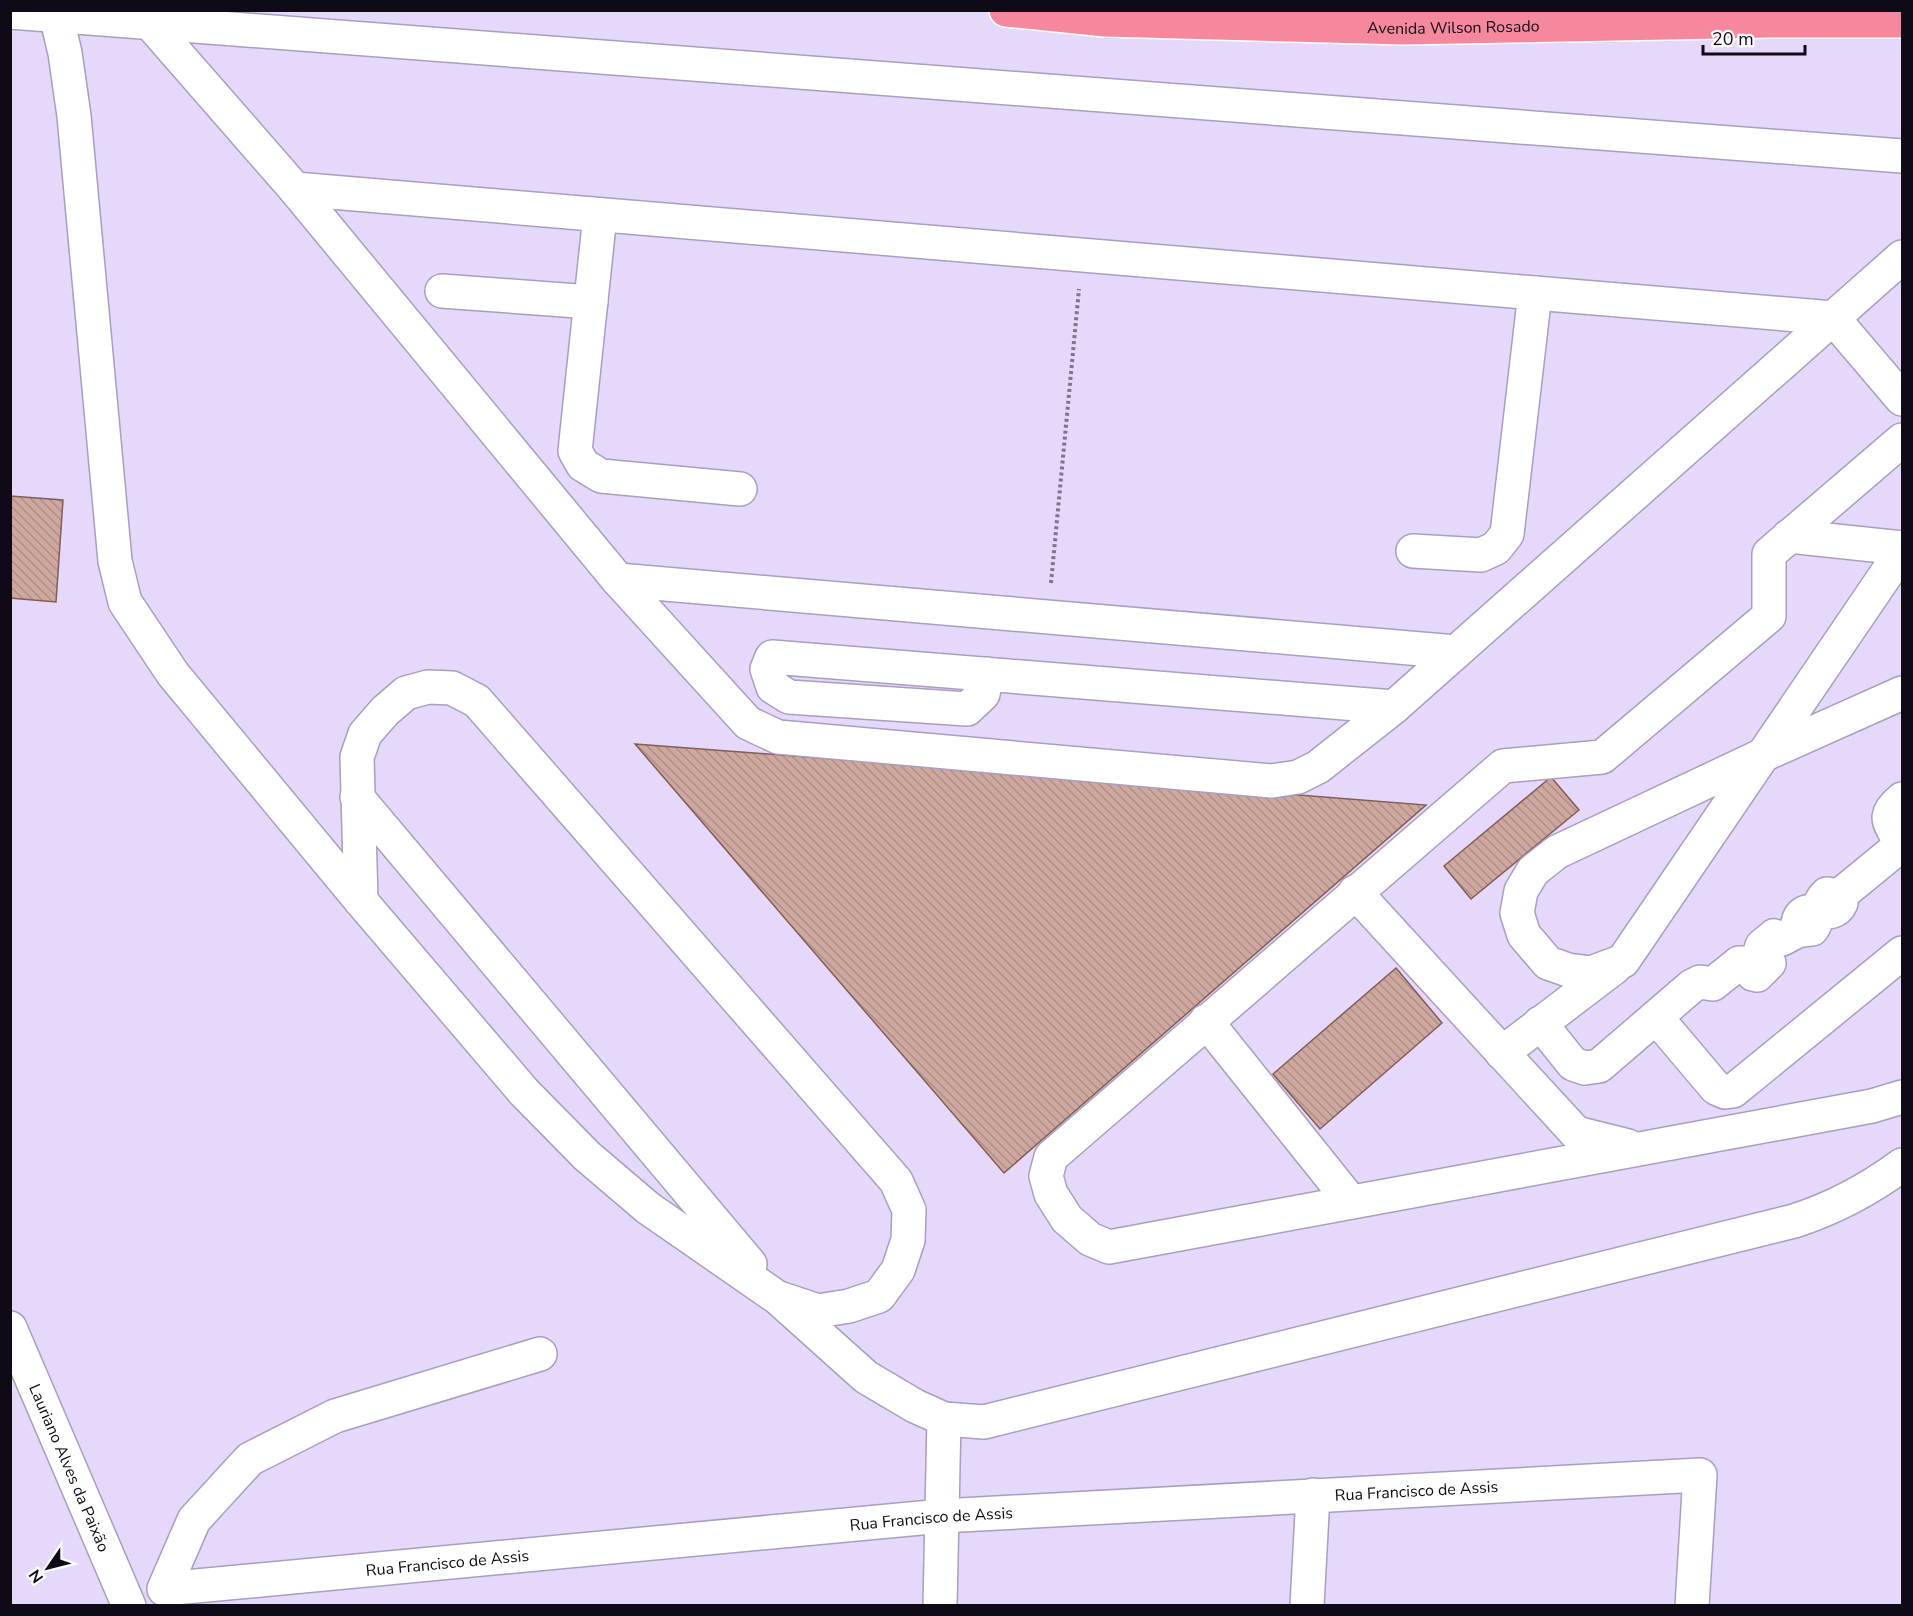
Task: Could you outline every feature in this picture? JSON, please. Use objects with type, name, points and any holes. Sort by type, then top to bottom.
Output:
[{"type":"highway","name":"Avenida Wilson Rosado","points":[[1006,10],[1403,28],[1771,21],[1902,21]]},
{"type":"street","points":[[10,12],[1902,156]]},
{"type":"street","points":[[56,15],[74,116],[115,561],[125,602],[173,674],[361,901],[524,1092],[587,1156],[648,1208],[778,1298],[866,1377],[915,1406],[944,1419],[984,1422],[1794,1221],[1828,1210],[1881,1181],[1902,1165]]},
{"type":"street","points":[[150,23],[295,189],[618,580],[748,723],[778,737],[1272,781],[1298,777],[1318,767],[1394,707],[1902,257]]},
{"type":"street","points":[[295,189],[1833,318],[1902,399]]},
{"type":"street","points":[[600,214],[575,451],[584,465],[601,476],[740,489]]},
{"type":"street","points":[[442,291],[591,302]]},
{"type":"street","points":[[1413,551],[1480,555],[1496,548],[1507,534],[1534,293]]},
{"type":"street","points":[[1902,440],[1769,554],[1769,616],[1602,757],[1503,766],[1051,1157],[1046,1176],[1050,1194],[1066,1219],[1090,1239],[1109,1247],[1872,1106],[1902,1097]]},
{"type":"street","points":[[1789,536],[1902,548]]},
{"type":"street","points":[[1502,1053],[1623,961],[1887,573],[1896,560],[1902,556]]},
{"type":"street","points":[[618,580],[1456,652]]},
{"type":"street","points":[[987,674],[983,694],[967,709],[789,697],[773,687],[767,669],[772,657],[987,674],[1394,707]]},
{"type":"street","points":[[357,797],[778,1298],[818,1311],[849,1306],[879,1296],[898,1270],[908,1240],[909,1210],[896,1181],[477,701],[452,688],[428,687],[406,693],[385,711],[365,734],[357,757],[357,797],[361,901]]},
{"type":"street","points":[[1623,961],[1591,973],[1568,970],[1548,963],[1524,935],[1517,913],[1521,891],[1533,871],[1557,852],[1761,756],[1902,693]]},
{"type":"street","points":[[1540,1023],[1573,1064],[1585,1068],[1599,1066],[1692,986],[1700,982],[1713,984],[1739,963],[1743,963],[1753,974],[1757,975],[1769,963],[1761,949],[1762,946],[1774,936],[1782,939],[1894,851],[1898,842],[1897,836],[1888,818],[1894,806],[1902,799]]},
{"type":"street","points":[[1355,892],[1576,1133],[1638,1149]]},
{"type":"street","points":[[1656,1017],[1716,1088],[1725,1092],[1733,1091],[1902,953]]},
{"type":"street","points":[[1206,1021],[1352,1202]]},
{"type":"street","name":"Lauriano Alves da Paixão","points":[[10,1328],[129,1605]]},
{"type":"street","name":"Rua Francisco de Assis","points":[[540,1354],[335,1416],[250,1459],[194,1520],[164,1589],[942,1516],[1700,1475],[1692,1605]]},
{"type":"street","points":[[940,1605],[944,1419]]},
{"type":"street","points":[[1307,1605],[1313,1496]]},
{"type":"path","points":[[1047,617],[1083,255]]},
{"type":"building","points":[[10,496],[63,500],[56,602],[10,598]]},
{"type":"building","points":[[635,744],[1032,774],[1426,805],[1004,1173]]},
{"type":"building","points":[[1551,777],[1579,810],[1471,899],[1444,866]]},
{"type":"building","points":[[1396,968],[1442,1023],[1320,1129],[1273,1074]]}]
